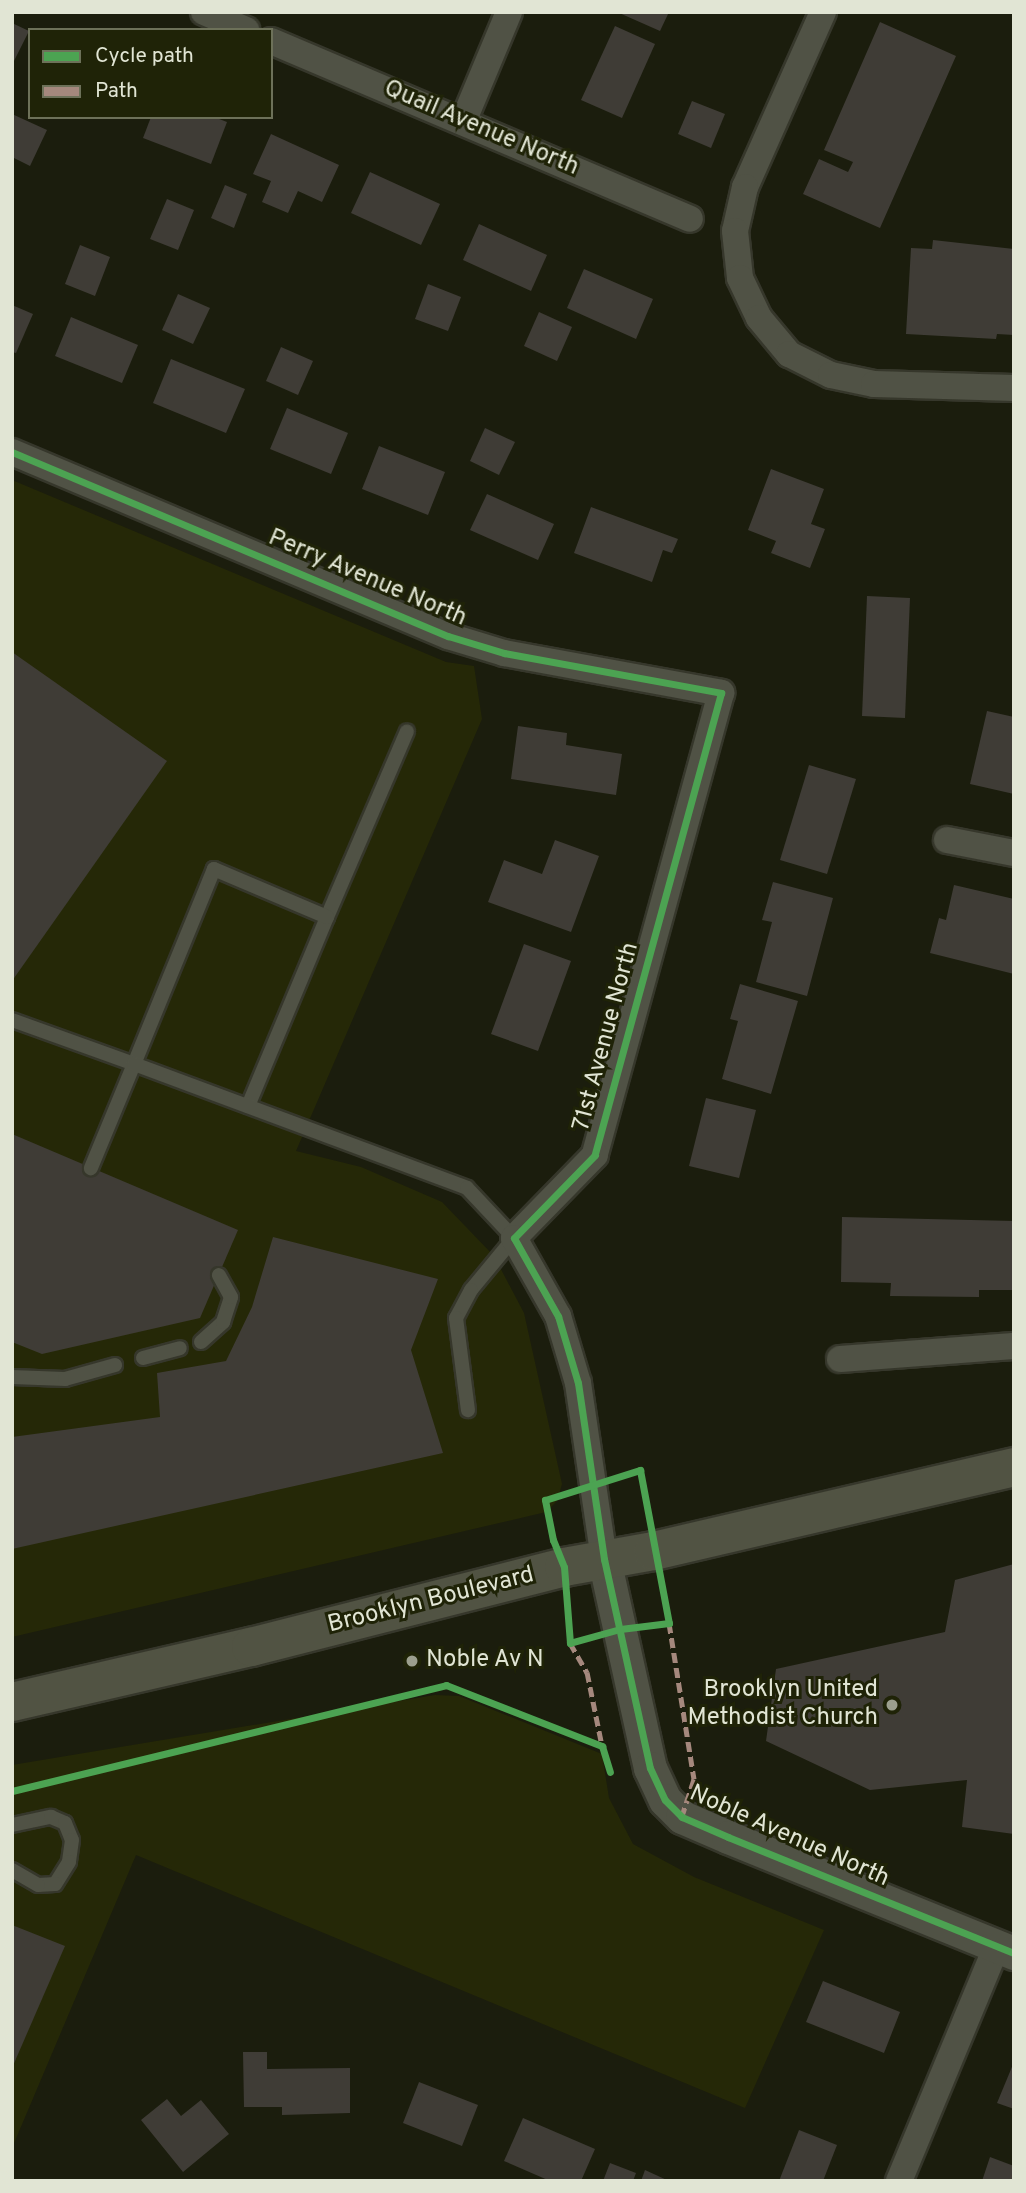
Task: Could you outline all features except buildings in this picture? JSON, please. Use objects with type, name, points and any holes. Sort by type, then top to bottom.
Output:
[{"type":"main road","name":"Brooklyn Boulevard","points":[[12,1702],[604,1559],[1014,1467]]},
{"type":"street","points":[[204,12],[241,28]]},
{"type":"street","points":[[463,122],[509,12]]},
{"type":"street","points":[[823,12],[745,187],[735,231],[740,278],[752,305],[789,354],[831,375],[874,384],[1014,388]]},
{"type":"street","name":"Quail Avenue North","points":[[273,42],[690,219]]},
{"type":"street","name":"Perry Avenue North","points":[[12,452],[448,636],[504,653],[721,693]]},
{"type":"street","name":"71st Avenue North","points":[[514,1238],[595,1155],[721,693]]},
{"type":"street","points":[[947,840],[1014,853]]},
{"type":"street","points":[[514,1238],[558,1316],[578,1383],[604,1559]]},
{"type":"street","points":[[841,1359],[1014,1346]]},
{"type":"street","name":"Noble Avenue North","points":[[604,1559],[650,1768],[665,1800],[682,1816],[728,1837],[1005,1949]]},
{"type":"street","points":[[899,2181],[1005,1949]]},
{"type":"lane","points":[[248,1106],[407,731]]},
{"type":"lane","points":[[91,1168],[214,869],[327,917]]},
{"type":"lane","points":[[12,1020],[467,1188],[514,1238],[471,1290],[456,1318],[467,1410]]},
{"type":"lane","points":[[201,1342],[223,1322],[231,1297],[219,1275]]},
{"type":"lane","points":[[143,1358],[180,1348]]},
{"type":"lane","points":[[12,1377],[65,1378],[115,1365]]},
{"type":"lane","points":[[12,1825],[51,1816],[65,1824],[72,1840],[62,1877],[47,1887],[12,1870]]},
{"type":"shaded area","points":[[12,480],[446,662],[474,666],[482,719],[296,1151],[361,1167],[442,1202],[494,1256],[524,1313],[562,1484],[557,1501],[546,1512],[12,1637]]},
{"type":"shaded area","points":[[435,1695],[459,1696],[602,1754],[609,1798],[633,1844],[694,1877],[824,1930],[745,2108],[136,1855],[12,2148],[12,1765]]},
{"type":"marked path","points":[[669,1623],[694,1779],[682,1817]]},
{"type":"marked path","points":[[570,1643],[587,1672],[602,1746]]},
{"type":"cycle path","points":[[12,452],[448,636],[504,653],[721,693],[595,1155],[514,1238],[558,1316],[578,1383],[604,1559],[650,1768],[665,1800],[682,1817],[1014,1953]]},
{"type":"cycle path","points":[[640,1470],[669,1623],[620,1629],[570,1643],[564,1567],[553,1540],[545,1500],[640,1470]]},
{"type":"cycle path","points":[[12,1791],[446,1685],[602,1746],[610,1772]]},
{"type":"place","name":"Noble Av N","points":[[412,1661]]},
{"type":"place","name":"Brooklyn United Methodist Church","points":[[892,1705]]}]
